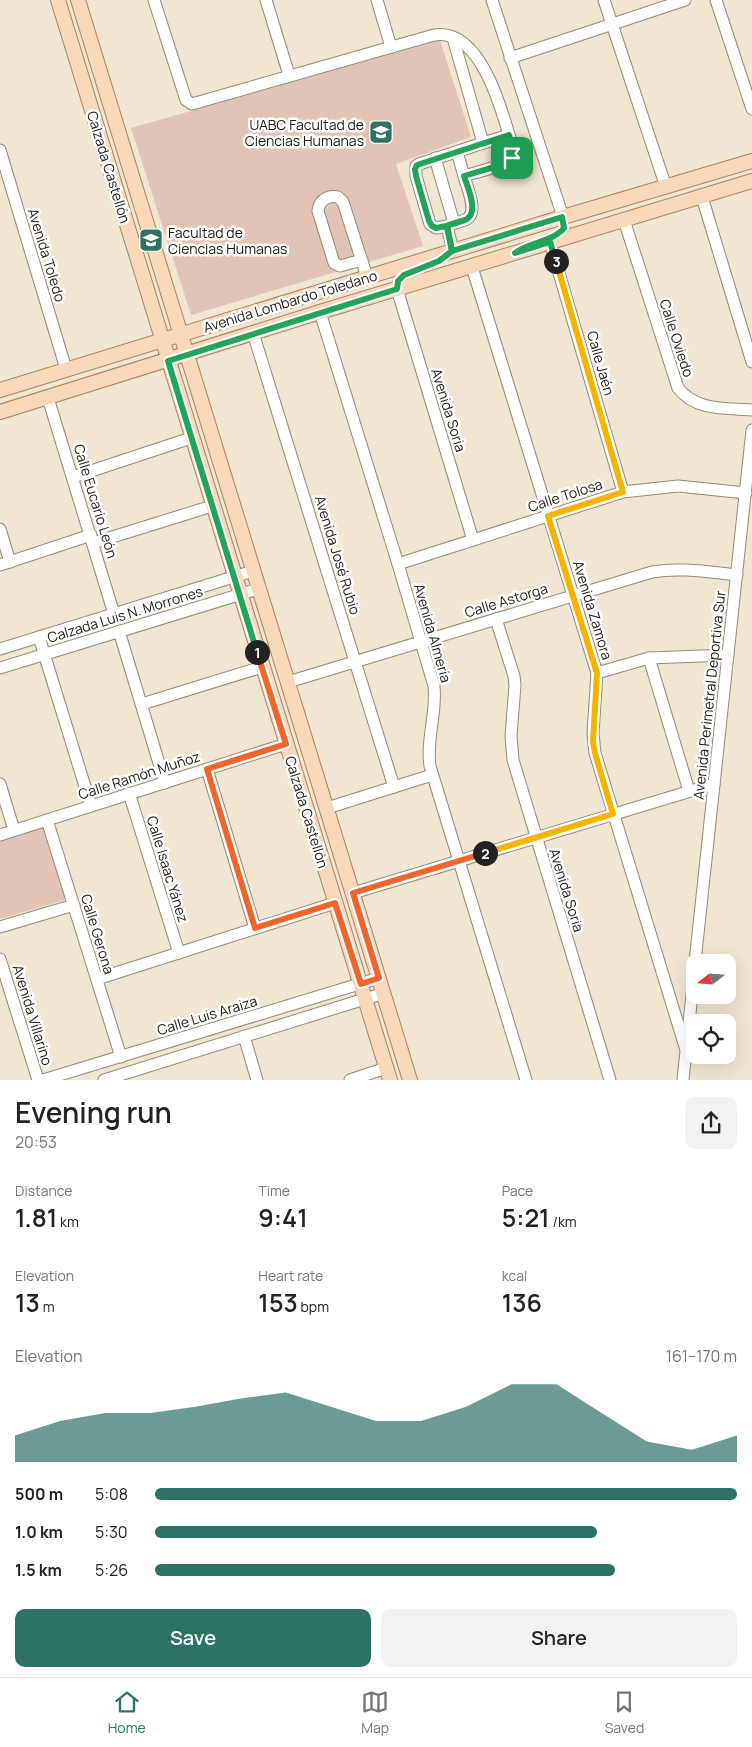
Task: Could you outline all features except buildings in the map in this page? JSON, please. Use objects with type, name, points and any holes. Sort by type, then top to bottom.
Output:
[{"type":"main road","name":"Calzada Castellón","points":[[58,0],[191,438],[388,1074]]},
{"type":"main road","name":"Calzada Castellón","points":[[78,0],[410,1080]]},
{"type":"main road","name":"Avenida Lombardo Toledano","points":[[0,390],[562,217],[752,161]]},
{"type":"main road","name":"Avenida Lombardo Toledano","points":[[0,412],[320,312],[752,181]]},
{"type":"main road","points":[[515,253],[526,245],[559,233],[564,228],[562,217]]},
{"type":"main road","points":[[397,289],[398,281],[404,275],[439,261],[452,251]]},
{"type":"main road","points":[[320,312],[333,303],[364,292],[368,284],[364,278]]},
{"type":"street","points":[[154,0],[186,100],[194,104],[289,75],[438,34],[453,38],[469,47],[488,74],[514,152],[504,164],[464,176]]},
{"type":"street","points":[[266,0],[289,75]]},
{"type":"street","points":[[377,0],[391,47]]},
{"type":"street","points":[[492,0],[562,217]]},
{"type":"street","points":[[604,0],[666,187]]},
{"type":"street","points":[[510,58],[685,0]]},
{"type":"street","points":[[716,0],[752,109]]},
{"type":"street","points":[[453,38],[483,144]]},
{"type":"street","points":[[457,152],[472,205],[472,212],[466,219],[436,228],[430,224],[416,176],[415,169],[417,165],[509,135]]},
{"type":"street","name":"Avenida Toledo","points":[[0,150],[66,369]]},
{"type":"street","points":[[435,158],[450,224],[452,251]]},
{"type":"street","points":[[359,261],[340,266],[336,265],[333,261],[318,211],[320,203],[326,198],[338,197],[343,202],[364,278]]},
{"type":"street","points":[[702,197],[752,362]]},
{"type":"street","name":"Calle Oviedo","points":[[624,220],[678,388],[683,395],[698,404],[708,407],[752,410]]},
{"type":"street","name":"Calle Jaén","points":[[550,242],[623,492]]},
{"type":"street","name":"Avenida Zamora","points":[[472,267],[597,673],[593,742],[595,753],[686,1050]]},
{"type":"street","name":"Avenida Soria","points":[[397,289],[472,540]]},
{"type":"street","name":"Avenida Almería","points":[[320,312],[422,642],[434,693],[428,756],[432,775],[526,1080]]},
{"type":"street","name":"Avenida José Rubio","points":[[253,333],[394,787]]},
{"type":"street","name":"Calle Eucario León","points":[[48,398],[114,614]]},
{"type":"street","name":"Avenida Perimetral Deportiva Sur","points":[[696,954],[752,430]]},
{"type":"street","points":[[73,477],[191,438]]},
{"type":"street","name":"Calle Tolosa","points":[[398,564],[623,492],[678,486],[746,493]]},
{"type":"street","points":[[0,529],[5,563],[212,506]]},
{"type":"street","name":"Calle Astorga","points":[[288,682],[652,572],[668,569],[737,575]]},
{"type":"street","name":"Calzada Luis N. Morrones","points":[[0,649],[253,571]]},
{"type":"street","name":"Calzada Luis N. Morrones","points":[[0,668],[258,589]]},
{"type":"street","name":"Avenida Soria","points":[[496,619],[514,676],[512,752],[535,837],[610,1080]]},
{"type":"street","points":[[119,631],[165,783]]},
{"type":"street","points":[[39,637],[91,806]]},
{"type":"street","points":[[597,673],[649,658],[728,655]]},
{"type":"street","points":[[649,658],[689,791]]},
{"type":"street","points":[[142,704],[262,667]]},
{"type":"street","name":"Calle Ramón Muñoz","points":[[0,835],[286,744]]},
{"type":"street","points":[[207,769],[255,928]]},
{"type":"street","points":[[327,808],[432,775]]},
{"type":"street","points":[[0,784],[14,830]]},
{"type":"street","points":[[353,893],[714,784]]},
{"type":"street","name":"Calle Isaac Yánez","points":[[130,794],[179,953]]},
{"type":"street","name":"Calle Gerona","points":[[47,820],[121,1057]]},
{"type":"street","points":[[97,979],[335,903]]},
{"type":"street","points":[[0,928],[74,905]]},
{"type":"street","name":"Avenida Villarino","points":[[0,959],[38,1080]]},
{"type":"street","name":"Calle Luis Araiza","points":[[43,1080],[379,978]]},
{"type":"street","points":[[104,1080],[384,993]]},
{"type":"street","points":[[199,1034],[204,1049]]},
{"type":"street","points":[[244,1036],[257,1080]]},
{"type":"street","points":[[683,1080],[686,1050]]},
{"type":"street","points":[[350,1080],[388,1074]]},
{"type":"shaded area","points":[[440,40],[471,137],[396,164],[423,246],[191,315],[131,128]]},
{"type":"shaded area","points":[[43,822],[68,899],[0,919],[0,835]]},
{"type":"place","name":"UABC Facultad de Ciencias Humanas","points":[[381,132]]},
{"type":"place","name":"Facultad de Ciencias Humanas","points":[[151,240]]},
{"type":"route","points":[[512,158],[504,164],[464,176],[472,205],[472,212],[466,219],[447,226],[452,251],[439,261],[401,277],[398,281],[397,289],[168,361],[286,744],[207,769],[255,928],[335,903],[361,984],[379,978],[353,893],[613,814],[593,742],[597,673],[548,516],[623,492],[550,242],[515,253],[526,245],[559,233],[564,228],[562,217],[452,251],[447,226],[434,228],[430,224],[415,172],[416,166],[419,164],[509,135],[514,152],[512,158]]}]
